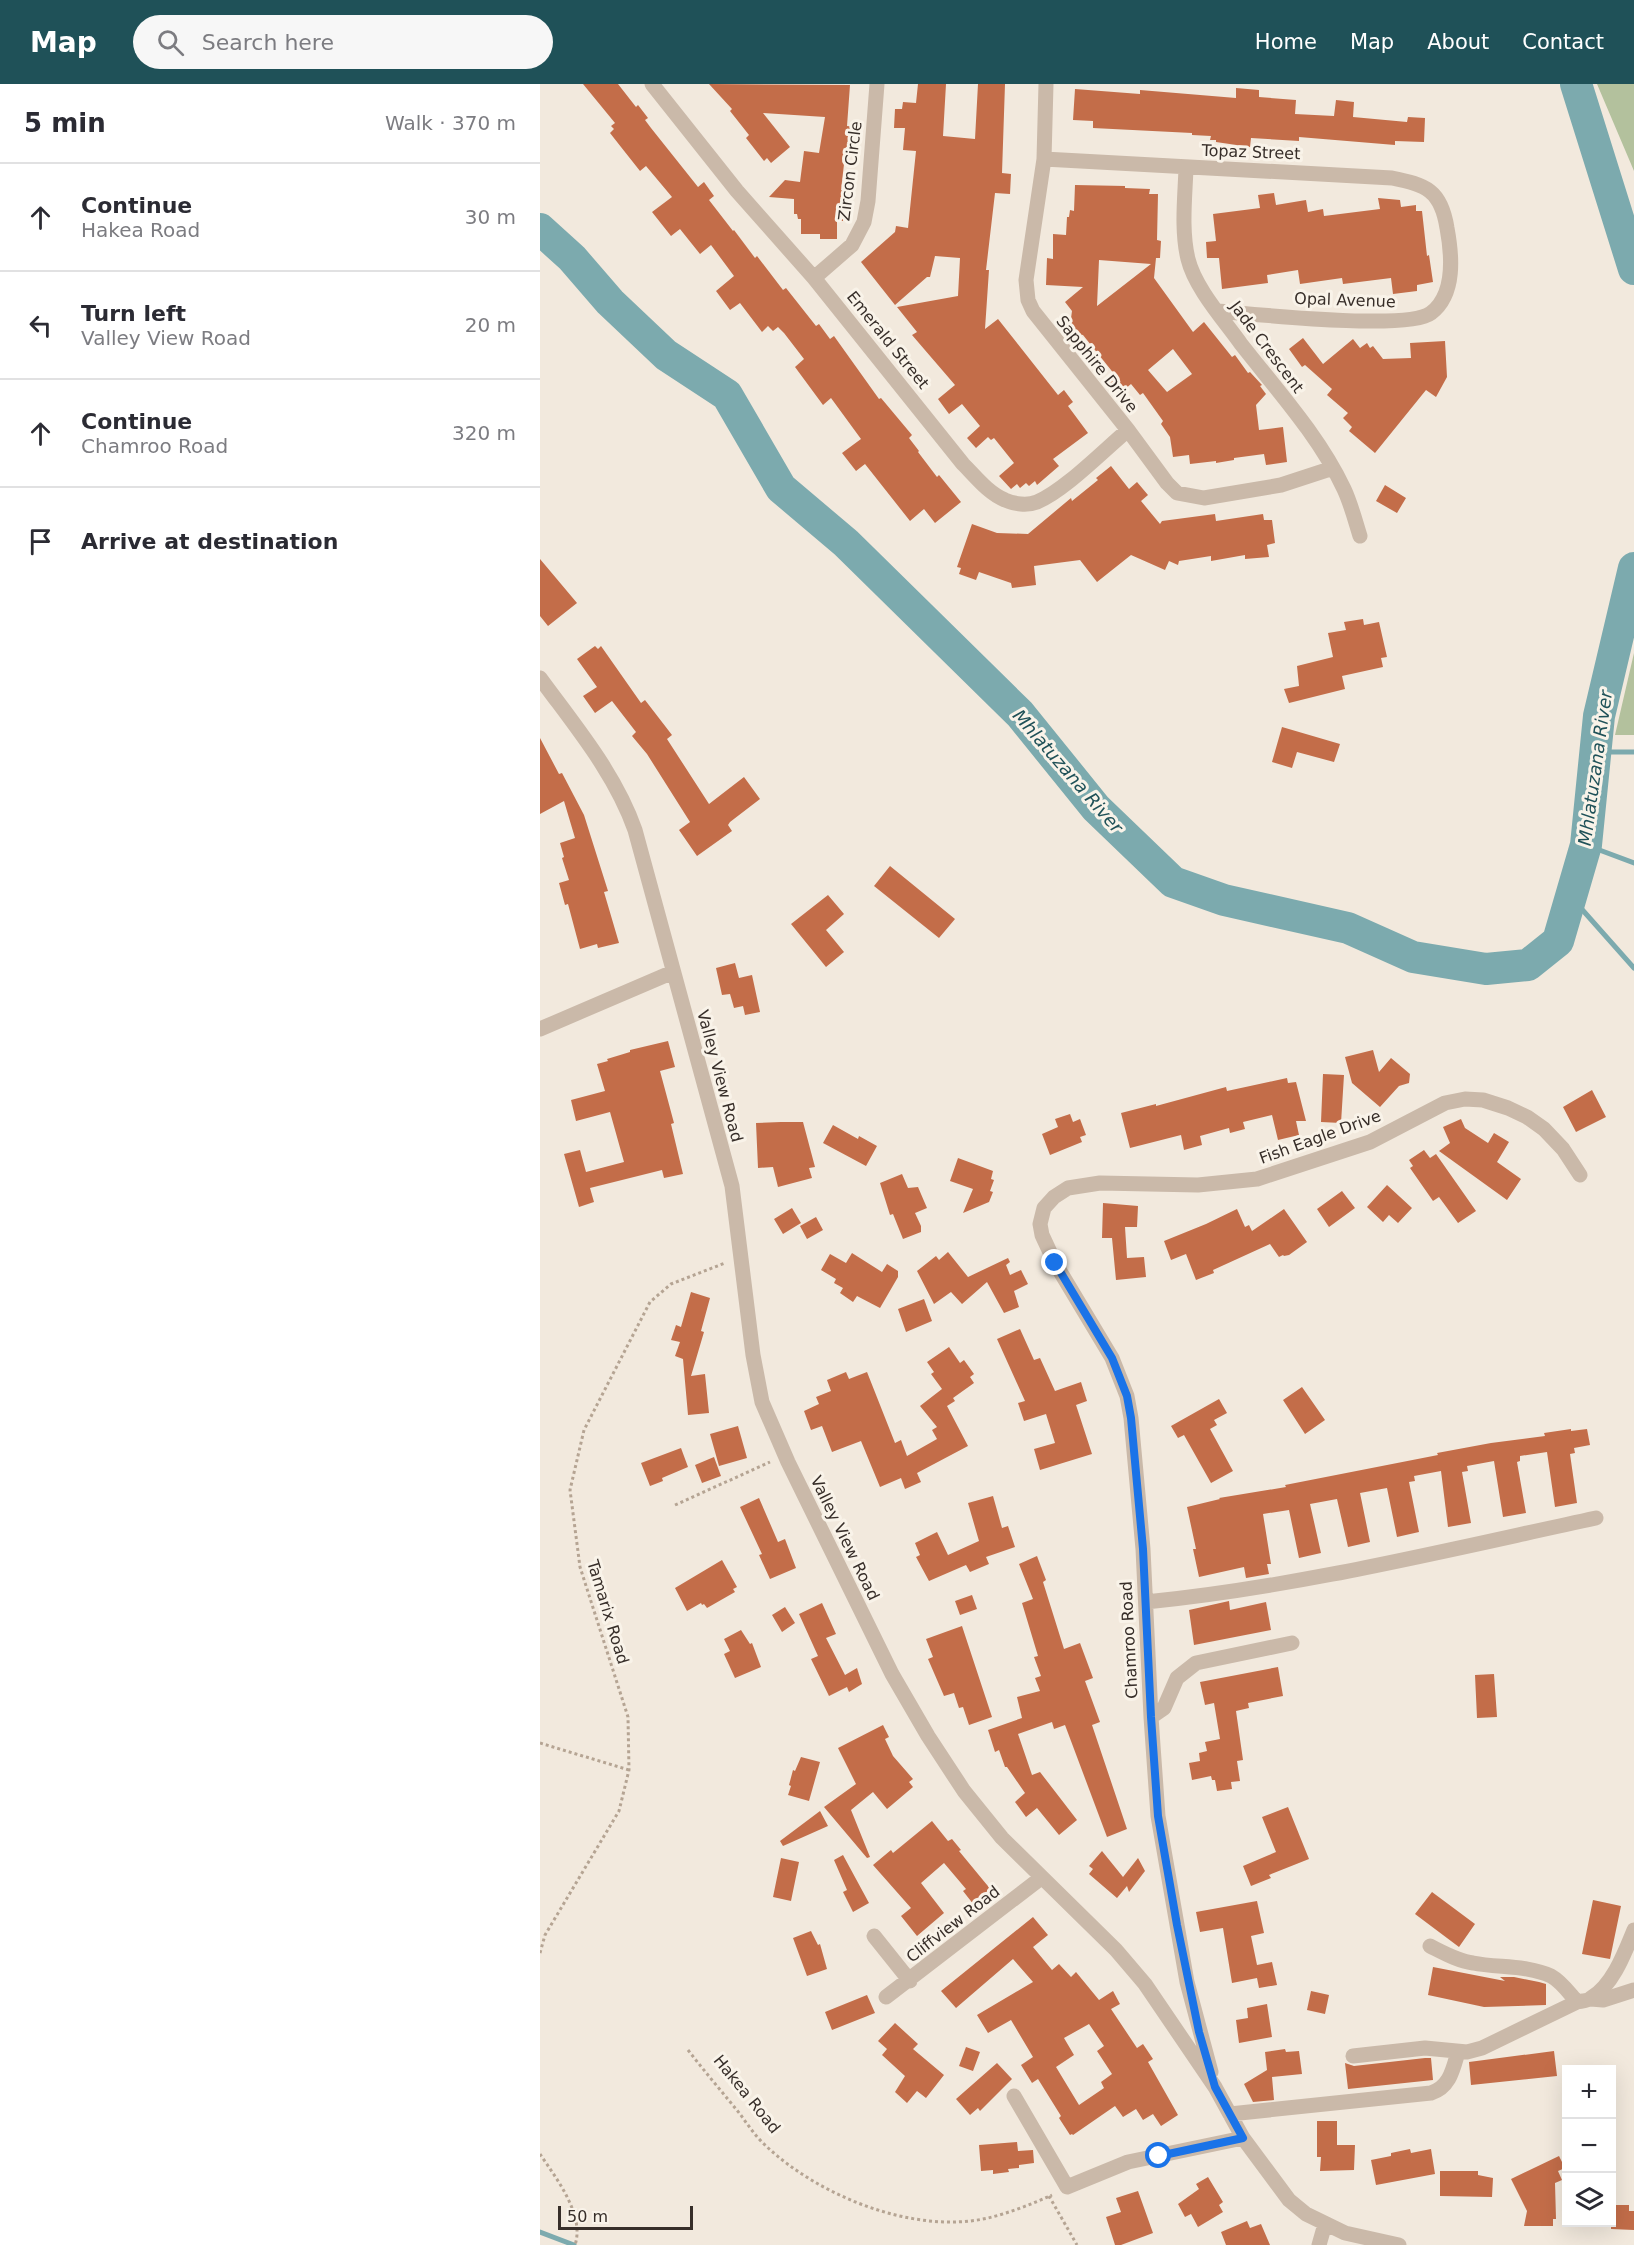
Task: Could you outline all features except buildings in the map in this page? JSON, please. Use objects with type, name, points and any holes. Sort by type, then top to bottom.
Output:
[{"type":"street","name":"Emerald Street","points":[[652,84],[737,191],[814,278],[963,464],[989,491],[1005,500],[1020,504],[1035,503],[1051,494],[1128,430]]},
{"type":"street","name":"Zircon Circle","points":[[814,278],[852,245],[864,222],[868,201],[877,84]]},
{"type":"street","name":"Sapphire Drive","points":[[1046,84],[1044,159],[1026,280],[1028,300],[1047,330],[1128,430],[1167,483],[1178,492],[1204,498],[1281,485],[1333,468]]},
{"type":"street","name":"Topaz Street","points":[[1044,159],[1392,178],[1426,188],[1437,198],[1444,209]]},
{"type":"street","name":"Jade Crescent","points":[[1186,168],[1185,228],[1188,260],[1196,278],[1217,312],[1312,435],[1333,468],[1344,489],[1360,537]]},
{"type":"street","name":"Opal Avenue","points":[[1217,312],[1382,322],[1417,320],[1429,315],[1446,295],[1449,282],[1449,236],[1444,209]]},
{"type":"street","name":"Valley View Road","points":[[540,678],[613,780],[626,803],[732,1186],[753,1355],[762,1402],[785,1455],[892,1674],[928,1737],[964,1791],[1002,1838],[1116,1950],[1145,1984],[1215,2087],[1243,2138],[1289,2200],[1306,2214],[1325,2224],[1367,2240],[1400,2245]]},
{"type":"street","points":[[540,1029],[673,972]]},
{"type":"street","name":"Fish Eagle Drive","points":[[1044,1208],[1054,1197],[1068,1188],[1100,1183],[1198,1185],[1257,1179],[1370,1142],[1445,1102],[1465,1098],[1483,1100],[1527,1117],[1544,1129],[1563,1149],[1580,1175]]},
{"type":"street","name":"Chamroo Road","points":[[1044,1208],[1040,1224],[1042,1235],[1055,1263],[1112,1358],[1127,1396],[1141,1525],[1158,1816],[1199,2032],[1215,2087]]},
{"type":"street","points":[[1146,1602],[1214,1595],[1401,1560],[1596,1518]]},
{"type":"street","points":[[1151,1717],[1164,1708],[1177,1678],[1197,1664],[1292,1643]]},
{"type":"street","name":"Cliffview Road","points":[[886,1997],[1041,1878]]},
{"type":"street","points":[[1353,2056],[1425,2048],[1458,2052],[1482,2048],[1584,2000],[1607,1982],[1620,1963],[1634,1930]]},
{"type":"street","points":[[874,1936],[909,1981]]},
{"type":"street","points":[[1430,1946],[1471,1963],[1534,1971],[1552,1977],[1584,2000],[1603,2000],[1634,1990]]},
{"type":"street","points":[[1230,2114],[1431,2093],[1437,2091],[1448,2081],[1458,2052]]},
{"type":"street","points":[[1014,2096],[1067,2187],[1128,2162],[1243,2138]]},
{"type":"street","points":[[1319,2245],[1325,2224]]},
{"type":"path","name":"Tamarix Road","points":[[540,1953],[546,1935],[619,1811],[629,1770],[628,1717],[580,1567],[570,1490],[584,1430],[650,1302],[671,1284],[741,1257]]},
{"type":"path","points":[[675,1505],[785,1455]]},
{"type":"path","points":[[540,1743],[629,1770]]},
{"type":"path","name":"Hakea Road","points":[[688,2050],[764,2145],[826,2190],[874,2210],[921,2220],[986,2218],[1049,2196],[1077,2245]]},
{"type":"path","points":[[540,2154],[568,2197],[578,2235],[575,2245]]},
{"type":"green space","points":[[1597,84],[1634,84],[1634,171]]},
{"type":"green space","points":[[1634,653],[1634,735],[1615,735]]},
{"type":"waterway","name":"Mhlatuzana River","points":[[1576,84],[1634,269]]},
{"type":"waterway","name":"Mhlatuzana River","points":[[540,229],[572,258],[610,302],[666,355],[727,395],[781,488],[846,543],[1020,714],[1096,808],[1173,882],[1224,900],[1348,928],[1413,957],[1486,969],[1528,965],[1558,941],[1586,845],[1599,716],[1634,568]]},
{"type":"waterway","points":[[1595,752],[1634,752]]},
{"type":"waterway","points":[[1586,845],[1634,863]]},
{"type":"waterway","points":[[1571,897],[1634,968]]},
{"type":"waterway","points":[[540,2232],[574,2245]]},
{"type":"route","points":[[1055,1263],[1112,1358],[1127,1396],[1143,1549],[1158,1816],[1187,1982],[1199,2032],[1215,2087],[1243,2138],[1159,2156]]}]
